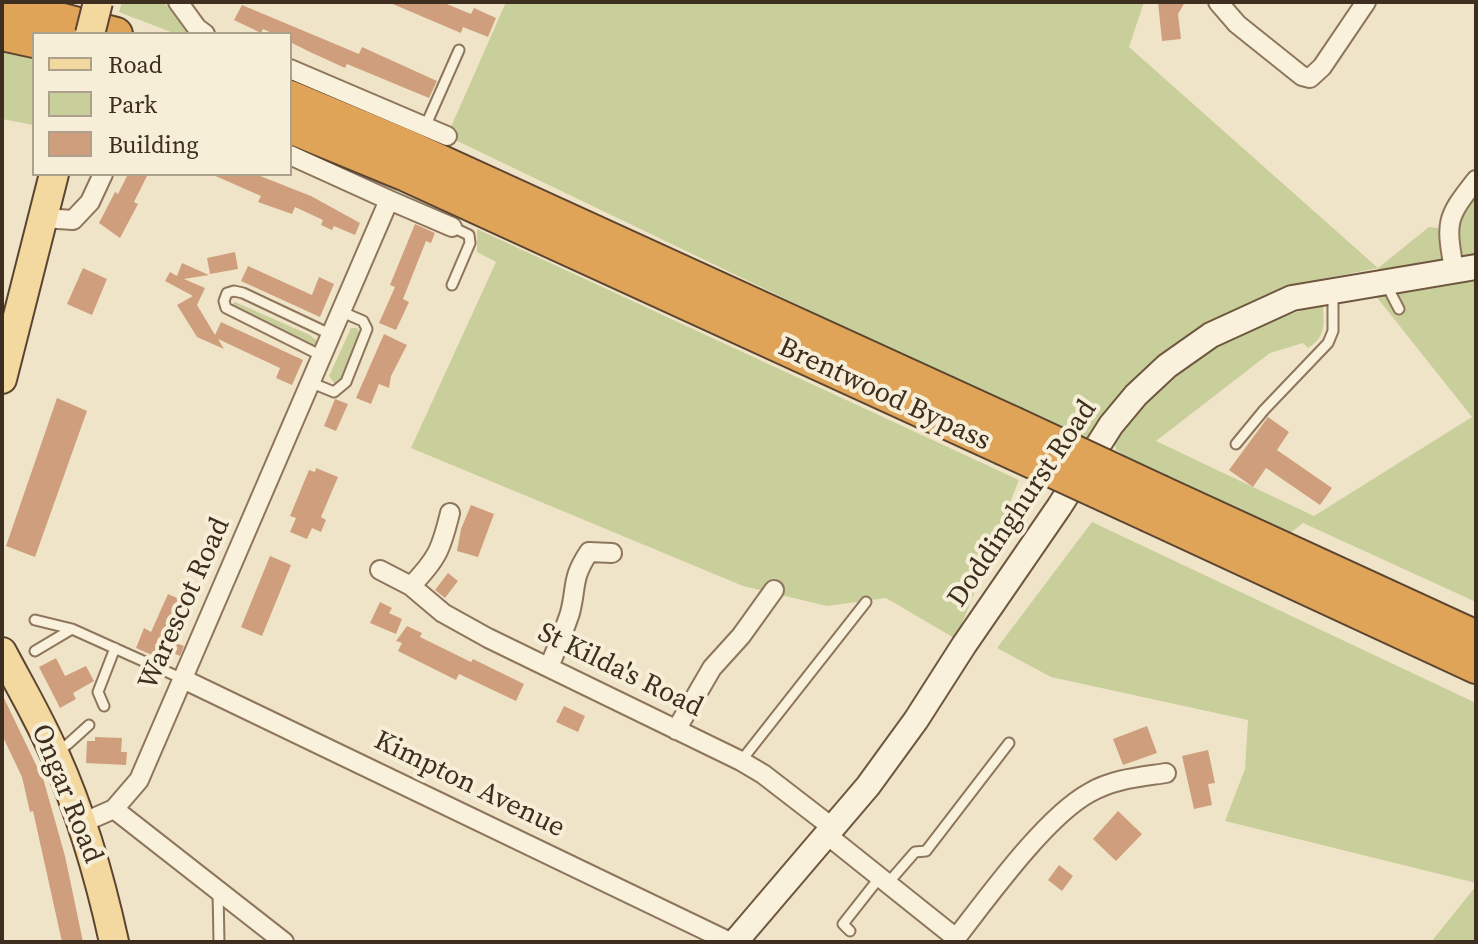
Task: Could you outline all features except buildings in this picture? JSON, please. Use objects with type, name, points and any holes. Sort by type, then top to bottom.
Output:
[{"type":"highway","points":[[2,4],[108,32]]},
{"type":"highway","points":[[2,34],[32,41]]},
{"type":"highway","name":"Brentwood Bypass","points":[[292,98],[407,146],[1007,436],[1155,504],[1476,637]]},
{"type":"highway","name":"Brentwood Bypass","points":[[292,128],[1007,436]]},
{"type":"highway","name":"Brentwood Bypass","points":[[1155,504],[1476,667]]},
{"type":"main road","points":[[90,32],[98,2]]},
{"type":"main road","points":[[2,379],[54,176]]},
{"type":"main road","name":"Ongar Road","points":[[2,652],[54,753],[82,823],[100,880],[114,942]]},
{"type":"street","points":[[178,2],[202,32]]},
{"type":"street","points":[[1223,8],[1302,76],[1310,78],[1322,67],[1366,2]]},
{"type":"street","points":[[292,70],[447,136]]},
{"type":"street","points":[[292,156],[452,227]]},
{"type":"street","points":[[43,218],[73,220],[90,202],[102,176]]},
{"type":"street","points":[[1465,269],[1447,229],[1459,202],[1476,180]]},
{"type":"street","name":"Warescot Road","points":[[82,823],[114,809],[139,780],[389,200]]},
{"type":"street","name":"Doddinghurst Road","points":[[733,942],[868,786],[916,720],[1106,432],[1136,395],[1167,366],[1211,335],[1292,298],[1465,269]]},
{"type":"street","points":[[411,586],[433,564],[441,550],[450,513]]},
{"type":"street","points":[[549,667],[571,611],[576,574],[581,564],[589,552],[612,553]]},
{"type":"street","name":"St Kilda's Road","points":[[380,570],[411,586],[443,613],[763,774],[954,940]]},
{"type":"street","points":[[676,730],[712,668],[741,636],[774,590]]},
{"type":"street","name":"Kimpton Avenue","points":[[183,679],[733,942]]},
{"type":"street","points":[[954,940],[1030,847],[1065,811],[1089,793],[1116,782],[1166,773]]},
{"type":"street","points":[[114,809],[284,942]]},
{"type":"lane","points":[[425,127],[459,50]]},
{"type":"lane","points":[[452,227],[469,235],[470,243],[452,285]]},
{"type":"lane","points":[[1386,284],[1399,309]]},
{"type":"lane","points":[[1236,444],[1328,343],[1333,331],[1333,290]]},
{"type":"lane","points":[[322,356],[226,308],[224,301],[227,293],[243,293],[332,335]]},
{"type":"lane","points":[[312,383],[334,392],[346,382],[367,329],[363,321],[342,312]]},
{"type":"lane","points":[[741,761],[866,602]]},
{"type":"lane","points":[[35,620],[72,629],[183,679]]},
{"type":"lane","points":[[35,651],[72,629]]},
{"type":"lane","points":[[104,706],[98,692],[115,648]]},
{"type":"lane","points":[[54,753],[89,725]]},
{"type":"lane","points":[[850,931],[843,924],[915,852],[926,851],[1009,743]]},
{"type":"lane","points":[[218,891],[219,942]]},
{"type":"green space","points":[[122,2],[164,2],[186,32],[171,32],[119,12]]},
{"type":"green space","points":[[506,2],[1144,2],[1129,47],[1378,268],[1322,279],[1252,302],[1216,320],[1088,440],[950,378],[447,136]]},
{"type":"green space","points":[[2,51],[32,58],[32,125],[2,119]]},
{"type":"green space","points":[[1476,180],[1476,267],[1386,284],[1378,268],[1429,227],[1447,229]]},
{"type":"green space","points":[[477,229],[1019,480],[956,639],[886,598],[827,606],[743,586],[411,448],[496,262],[477,252]]},
{"type":"green space","points":[[1476,272],[1476,602],[1303,523],[1289,534],[1138,464],[1116,450],[1114,440],[1149,398],[1190,363],[1244,332],[1323,305],[1323,330],[1314,344],[1308,348],[1303,343],[1270,353],[1156,441],[1314,516],[1472,417],[1375,295]]},
{"type":"green space","points":[[235,302],[310,335],[317,341],[315,346],[309,346],[233,308],[231,305]]},
{"type":"green space","points":[[351,328],[357,328],[360,335],[340,381],[335,384],[329,376]]},
{"type":"green space","points":[[1092,522],[1476,703],[1476,883],[1225,821],[1245,769],[1248,720],[1051,677],[997,648]]},
{"type":"green space","points":[[1476,886],[1476,942],[1431,942]]}]
